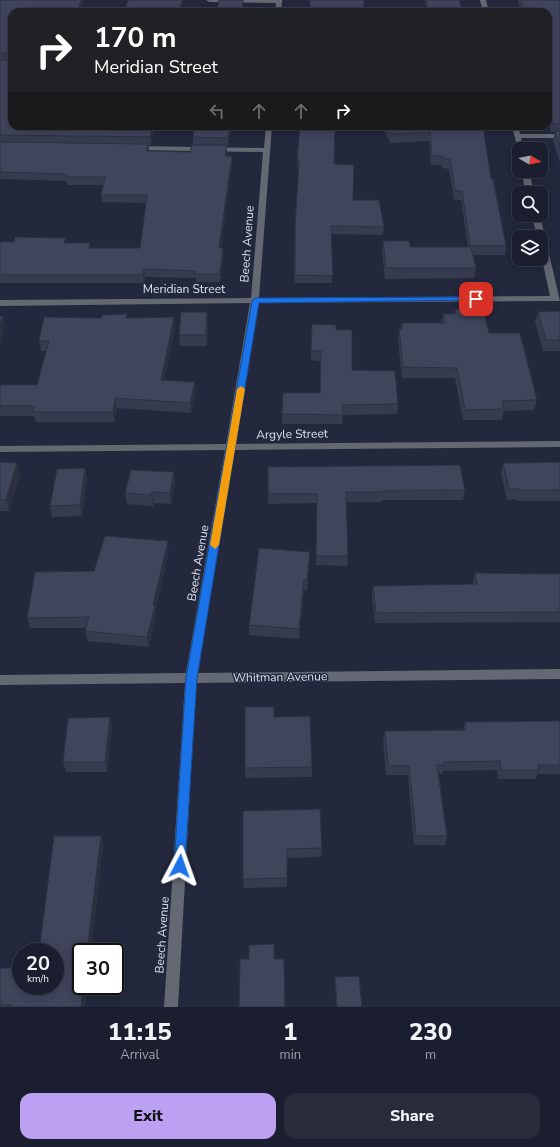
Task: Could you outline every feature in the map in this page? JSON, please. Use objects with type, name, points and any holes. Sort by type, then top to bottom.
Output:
[{"type":"street","points":[[209,0],[279,1]]},
{"type":"street","name":"Beech Avenue","points":[[171,1007],[191,678],[232,448],[255,301],[269,130]]},
{"type":"street","points":[[515,130],[518,142]]},
{"type":"street","points":[[517,136],[560,136]]},
{"type":"street","points":[[126,148],[267,150]]},
{"type":"street","points":[[548,263],[558,298]]},
{"type":"street","name":"Meridian Street","points":[[0,303],[558,298]]},
{"type":"street","name":"Argyle Street","points":[[0,449],[560,444]]},
{"type":"street","name":"Whitman Avenue","points":[[0,680],[560,674]]},
{"type":"building","points":[[0,0],[81,0],[78,8],[8,8],[8,53],[0,53]]},
{"type":"building","points":[[128,0],[182,0],[180,8],[125,8]]},
{"type":"building","points":[[219,0],[243,0],[242,8],[217,8]]},
{"type":"building","points":[[310,0],[364,0],[364,8],[310,8]]},
{"type":"building","points":[[426,0],[459,0],[462,8],[427,8]]},
{"type":"building","points":[[521,0],[560,0],[560,124],[553,124],[552,120],[552,8],[522,8]]},
{"type":"building","points":[[0,60],[8,60],[8,130],[151,130],[150,137],[0,135]]},
{"type":"building","points":[[194,130],[229,130],[228,138],[193,137]]},
{"type":"building","points":[[300,130],[335,130],[334,164],[354,165],[353,200],[379,200],[384,227],[331,226],[333,276],[295,275],[295,228],[299,160],[297,160]]},
{"type":"building","points":[[390,130],[484,130],[491,179],[493,179],[506,246],[470,246],[462,191],[455,191],[450,159],[443,159],[443,156],[432,156],[430,132],[391,134]]},
{"type":"building","points":[[555,131],[560,131],[560,148]]},
{"type":"building","points":[[0,142],[148,144],[147,151],[190,152],[192,145],[227,145],[225,156],[232,156],[219,248],[223,248],[220,274],[195,274],[196,271],[144,269],[143,275],[0,275],[0,242],[14,242],[15,237],[66,238],[64,243],[90,243],[89,248],[140,248],[147,195],[101,195],[105,177],[66,177],[67,174],[0,172]]},
{"type":"building","points":[[383,241],[409,241],[410,247],[471,247],[476,268],[386,268]]},
{"type":"building","points":[[455,309],[483,309],[489,333],[520,333],[537,400],[502,401],[504,409],[465,410],[457,368],[403,367],[399,329],[402,329],[402,323],[445,323],[443,314],[456,314]]},
{"type":"building","points":[[560,311],[560,340],[546,340],[538,312]]},
{"type":"building","points":[[181,312],[207,312],[206,335],[179,335]]},
{"type":"building","points":[[127,314],[126,318],[174,317],[161,380],[195,382],[190,403],[115,398],[113,412],[33,412],[35,406],[0,406],[0,385],[37,385],[49,341],[39,341],[44,317],[101,318],[102,315]]},
{"type":"building","points":[[0,316],[3,316],[0,327]]},
{"type":"building","points":[[312,324],[336,325],[336,330],[352,330],[352,370],[395,371],[398,404],[342,405],[343,415],[282,414],[283,393],[320,393],[321,351],[311,351]]},
{"type":"building","points":[[0,462],[17,463],[6,500],[0,500]]},
{"type":"building","points":[[560,462],[560,490],[509,489],[503,463]]},
{"type":"building","points":[[460,465],[465,490],[346,492],[348,556],[316,556],[317,494],[268,494],[268,467]]},
{"type":"building","points":[[85,468],[80,505],[50,506],[57,469]]},
{"type":"building","points":[[131,470],[174,472],[170,493],[152,492],[151,495],[125,493]]},
{"type":"building","points":[[105,536],[168,541],[147,637],[85,631],[89,617],[27,618],[35,572],[94,571]]},
{"type":"building","points":[[259,548],[310,552],[307,580],[304,580],[299,629],[249,625]]},
{"type":"building","points":[[475,573],[560,574],[560,612],[376,613],[373,586],[477,584]]},
{"type":"building","points":[[245,707],[274,707],[274,717],[310,716],[312,767],[245,768]]},
{"type":"building","points":[[110,717],[105,762],[63,762],[68,718]]},
{"type":"building","points":[[560,721],[560,765],[538,765],[539,770],[501,770],[500,761],[444,762],[444,765],[437,765],[447,836],[416,836],[409,766],[388,766],[385,731],[466,730],[465,722]]},
{"type":"building","points":[[320,809],[322,848],[287,849],[287,878],[243,879],[243,811]]},
{"type":"building","points":[[54,836],[101,836],[88,943],[72,943],[72,995],[82,995],[81,1007],[12,1007],[12,1005],[0,1005],[0,968],[12,968],[12,995],[64,995],[64,943],[40,943]]},
{"type":"building","points":[[274,944],[274,959],[284,959],[285,1007],[239,1007],[240,959],[249,959],[249,945]]},
{"type":"building","points":[[359,976],[362,1007],[337,1007],[335,977]]},
{"type":"slow traffic","points":[[215,545],[241,389]]},
{"type":"route","points":[[180,866],[191,678],[229,463],[255,301],[476,299]]}]
